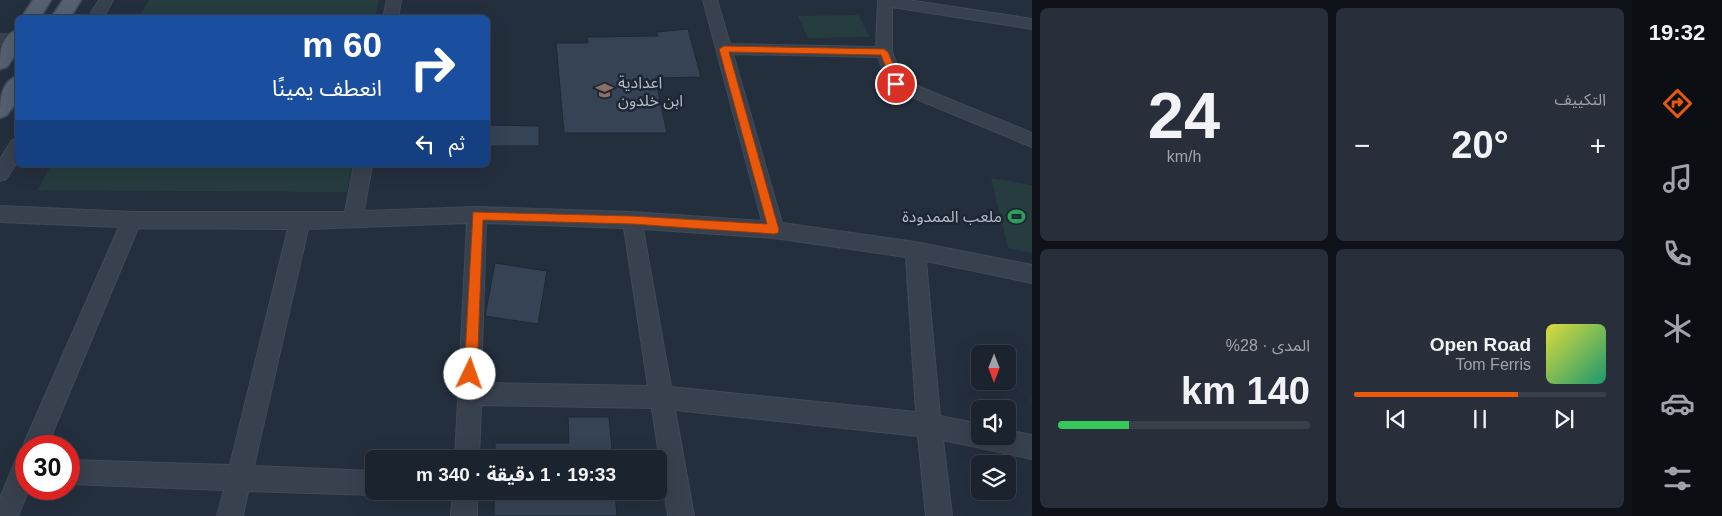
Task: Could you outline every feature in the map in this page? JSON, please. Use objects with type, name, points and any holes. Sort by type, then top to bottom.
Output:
[{"type":"main road","points":[[32,15],[42,0]]},
{"type":"main road","points":[[62,15],[72,0]]},
{"type":"main road","points":[[0,62],[11,38]]},
{"type":"main road","points":[[0,110],[11,86]]},
{"type":"street","points":[[97,15],[106,0]]},
{"type":"street","points":[[391,15],[394,0]]},
{"type":"street","points":[[710,0],[774,230]]},
{"type":"street","points":[[1032,24],[885,0],[884,52],[896,84],[1032,140]]},
{"type":"street","points":[[983,0],[988,17]]},
{"type":"street","points":[[724,49],[884,52]]},
{"type":"street","points":[[0,174],[15,150]]},
{"type":"street","points":[[354,219],[363,167]]},
{"type":"street","points":[[0,214],[132,220],[300,221],[477,215],[632,220],[774,230],[915,250],[1032,274]]},
{"type":"street","points":[[467,450],[477,215]]},
{"type":"street","points":[[40,435],[132,220]]},
{"type":"street","points":[[632,220],[682,516]]},
{"type":"street","points":[[230,516],[300,221]]},
{"type":"street","points":[[915,250],[938,516]]},
{"type":"street","points":[[470,394],[663,397],[929,425],[971,434]]},
{"type":"street","points":[[1016,444],[1032,447]]},
{"type":"street","points":[[80,472],[365,483]]},
{"type":"street","points":[[5,516],[15,494]]},
{"type":"street","points":[[464,516],[465,500]]},
{"type":"green space","points":[[149,0],[379,0],[375,15],[140,15]]},
{"type":"green space","points":[[858,15],[870,37],[808,38],[798,16]]},
{"type":"green space","points":[[50,167],[352,167],[347,192],[38,190]]},
{"type":"green space","name":"ملعب الممدودة","points":[[991,178],[1032,185],[1032,253],[1008,248]]},
{"type":"building","points":[[688,29],[701,77],[655,78],[667,133],[564,133],[556,43],[588,43],[587,37],[658,36],[657,32]]},
{"type":"building","points":[[490,125],[539,126],[539,146],[490,146]]},
{"type":"building","points":[[495,263],[547,271],[538,324],[485,316]]},
{"type":"building","points":[[568,417],[609,417],[612,450],[495,450],[495,443],[569,443]]},
{"type":"building","points":[[494,500],[616,500],[617,516],[494,516]]},
{"type":"place","name":"اعدادية ابن خلدون","points":[[604,91]]},
{"type":"place","name":"ملعب الممدودة","points":[[1016,216]]},
{"type":"route","points":[[470,374],[477,215],[632,220],[774,230],[724,49],[884,52],[896,84]]}]
